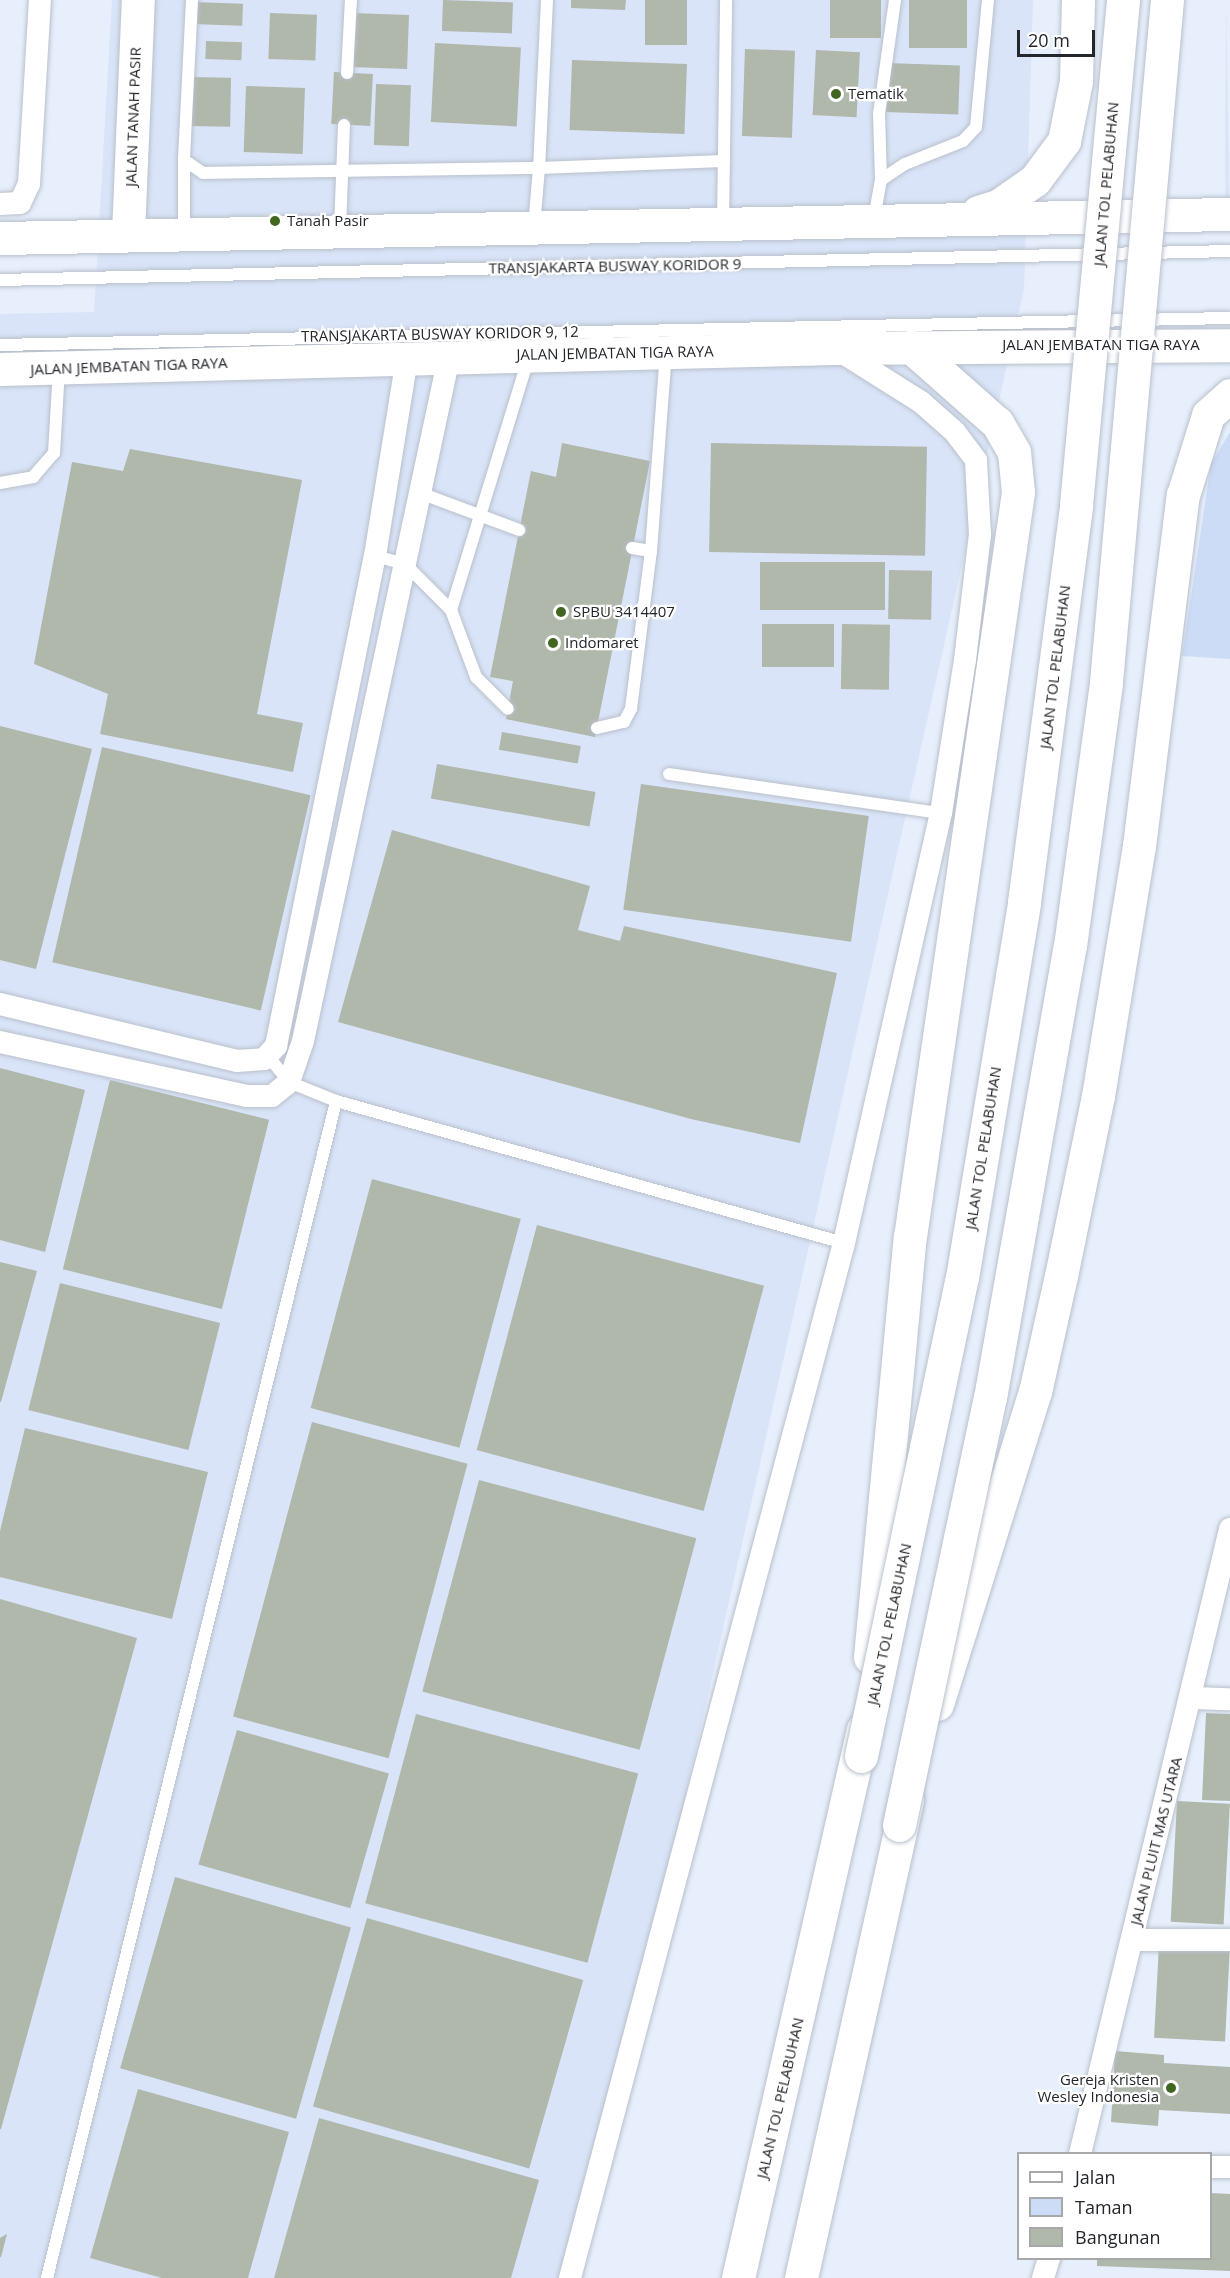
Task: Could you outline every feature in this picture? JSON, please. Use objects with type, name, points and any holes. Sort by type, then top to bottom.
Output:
[{"type":"main road","name":"JALAN TANAH PASIR","points":[[128,234],[138,0]]},
{"type":"main road","points":[[926,219],[998,206],[1035,180],[1052,161],[1072,118],[1078,0]]},
{"type":"main road","name":"JALAN TOL PELABUHAN","points":[[738,2278],[861,1755],[962,1278],[1024,902],[1076,505],[1123,0]]},
{"type":"main road","points":[[801,2278],[990,1398],[1070,946],[1106,682],[1167,0]]},
{"type":"main road","points":[[0,238],[1230,214]]},
{"type":"main road","name":"JALAN JEMBATAN TIGA RAYA","points":[[0,369],[835,348],[1230,345]]},
{"type":"main road","points":[[861,1755],[910,1237],[1018,492],[1014,452],[997,423],[911,347]]},
{"type":"main road","points":[[899,1825],[1035,1392],[1098,1096],[1139,846],[1183,495],[1208,415],[1230,395]]},
{"type":"main road","points":[[734,2278],[748,2235]]},
{"type":"street","points":[[0,204],[20,203],[30,184],[40,0]]},
{"type":"street","points":[[570,2278],[844,1244],[940,813],[973,598],[981,480],[968,447],[940,418],[835,348]]},
{"type":"street","points":[[0,1042],[247,1096],[272,1096],[289,1082],[303,1041],[448,357]]},
{"type":"street","points":[[0,1004],[237,1061],[268,1056],[286,1013],[375,556],[407,358]]},
{"type":"street","name":"JALAN PLUIT MAS UTARA","points":[[1080,2152],[1192,1698],[1230,1529]]},
{"type":"street","points":[[1192,1698],[1230,1699]]},
{"type":"street","points":[[1132,1940],[1230,1940]]},
{"type":"street","points":[[1212,2167],[1230,2167]]},
{"type":"street","points":[[1043,2278],[1049,2260]]},
{"type":"lane","points":[[184,233],[184,160],[192,0]]},
{"type":"lane","points":[[347,72],[351,0]]},
{"type":"lane","points":[[534,226],[547,0]]},
{"type":"lane","points":[[723,223],[726,0]]},
{"type":"lane","points":[[874,220],[881,180],[879,114],[895,0]]},
{"type":"lane","points":[[881,180],[972,133],[979,111],[988,0]]},
{"type":"lane","points":[[340,230],[344,125]]},
{"type":"lane","points":[[184,160],[203,172],[539,168],[724,161]]},
{"type":"lane","name":"TRANSJAKARTA BUSWAY KORIDOR 9","points":[[0,280],[1230,251]]},
{"type":"lane","points":[[880,324],[1230,318]]},
{"type":"lane","points":[[880,324],[945,346]]},
{"type":"lane","name":"TRANSJAKARTA BUSWAY KORIDOR 9, 12","points":[[0,345],[880,324]]},
{"type":"lane","points":[[597,728],[624,722],[631,710],[651,551],[666,352]]},
{"type":"lane","points":[[451,610],[529,356]]},
{"type":"lane","points":[[0,483],[33,477],[54,453],[59,367]]},
{"type":"lane","points":[[420,493],[480,518],[519,530]]},
{"type":"lane","points":[[632,548],[651,551]]},
{"type":"lane","points":[[375,556],[405,564],[451,610],[476,677],[508,710]]},
{"type":"lane","points":[[669,774],[940,813]]},
{"type":"lane","points":[[268,1056],[289,1082],[336,1101],[844,1244]]},
{"type":"lane","points":[[47,2278],[336,1101]]},
{"type":"shaded area","points":[[112,0],[1033,0],[1024,289],[577,2278],[0,2278],[0,314],[94,312]]},
{"type":"shaded area","points":[[1226,0],[1230,224],[1225,224]]},
{"type":"green space","points":[[1230,432],[1230,659],[1182,656],[1211,464]]},
{"type":"building","points":[[443,0],[513,2],[512,33],[442,31]]},
{"type":"building","points":[[571,0],[626,0],[625,10],[571,8]]},
{"type":"building","points":[[645,0],[687,0],[687,45],[645,45]]},
{"type":"building","points":[[830,0],[881,0],[881,38],[830,38]]},
{"type":"building","points":[[909,0],[967,0],[967,48],[909,48]]},
{"type":"building","points":[[192,2],[243,4],[242,26],[191,24]]},
{"type":"building","points":[[270,13],[317,15],[315,61],[268,59]]},
{"type":"building","points":[[352,13],[409,15],[407,69],[350,67]]},
{"type":"building","points":[[206,41],[242,42],[241,60],[205,59]]},
{"type":"building","points":[[435,43],[521,48],[517,126],[431,122]]},
{"type":"building","points":[[745,49],[795,51],[792,138],[742,136]]},
{"type":"building","points":[[816,50],[860,52],[857,117],[813,115]]},
{"type":"building","points":[[572,60],[687,64],[684,134],[570,130]]},
{"type":"building","points":[[886,63],[960,66],[958,115],[884,112]]},
{"type":"building","points":[[334,72],[373,74],[370,126],[331,124]]},
{"type":"building","points":[[190,77],[231,78],[230,127],[189,126]]},
{"type":"building","points":[[376,84],[411,85],[409,146],[374,145]]},
{"type":"building","points":[[246,86],[305,88],[303,154],[244,152]]},
{"type":"building","name":"SPBU 3414407","points":[[562,443],[650,461],[595,737],[506,719],[513,681],[490,677],[531,471],[556,477]]},
{"type":"building","points":[[711,443],[927,447],[925,556],[709,552]]},
{"type":"building","points":[[130,449],[302,480],[257,714],[303,723],[293,772],[100,734],[108,694],[34,664],[72,462],[123,471]]},
{"type":"building","points":[[760,562],[885,562],[885,610],[760,610]]},
{"type":"building","points":[[889,570],[932,571],[931,620],[888,619]]},
{"type":"building","points":[[762,624],[834,624],[834,667],[762,667]]},
{"type":"building","points":[[842,624],[890,625],[889,690],[841,689]]},
{"type":"building","points":[[0,726],[92,749],[36,969],[0,960]]},
{"type":"building","points":[[502,732],[581,746],[578,764],[499,750]]},
{"type":"building","points":[[102,747],[311,795],[261,1010],[52,962]]},
{"type":"building","points":[[437,764],[596,792],[589,826],[431,798]]},
{"type":"building","points":[[641,784],[869,816],[851,942],[623,910]]},
{"type":"building","points":[[392,830],[590,886],[578,930],[620,941],[624,926],[837,973],[800,1143],[691,1119],[338,1022]]},
{"type":"building","points":[[0,1068],[85,1090],[45,1252],[0,1240]]},
{"type":"building","points":[[110,1080],[269,1120],[222,1309],[63,1269]]},
{"type":"building","points":[[372,1179],[521,1219],[459,1448],[311,1408]]},
{"type":"building","points":[[537,1225],[764,1286],[704,1511],[477,1450]]},
{"type":"building","points":[[0,1262],[37,1271],[1,1402],[0,1402]]},
{"type":"building","points":[[60,1283],[220,1323],[188,1450],[28,1410]]},
{"type":"building","points":[[312,1422],[468,1464],[389,1758],[233,1717]]},
{"type":"building","points":[[25,1428],[208,1472],[172,1619],[0,1577],[0,1531]]},
{"type":"building","points":[[479,1480],[696,1538],[640,1750],[422,1692]]},
{"type":"building","points":[[0,1599],[137,1638],[1,2129],[0,2129]]},
{"type":"building","points":[[1206,1713],[1230,1714],[1230,1801],[1202,1800]]},
{"type":"building","points":[[416,1714],[638,1774],[587,1963],[365,1903]]},
{"type":"building","points":[[237,1730],[389,1774],[350,1908],[198,1865]]},
{"type":"building","points":[[1177,1801],[1230,1804],[1224,1925],[1171,1922]]},
{"type":"building","points":[[175,1877],[351,1927],[296,2119],[120,2068]]},
{"type":"building","points":[[367,1918],[583,1980],[529,2168],[313,2106]]},
{"type":"building","points":[[1159,1944],[1230,1948],[1225,2042],[1154,2038]]},
{"type":"building","name":"Gereja Kristen Wesley Indonesia","points":[[1115,2051],[1164,2055],[1164,2063],[1230,2067],[1230,2114],[1159,2110],[1158,2126],[1111,2122]]},
{"type":"building","points":[[138,2089],[289,2132],[248,2278],[162,2278],[90,2258]]},
{"type":"building","points":[[319,2118],[539,2180],[511,2278],[274,2278]]},
{"type":"building","points":[[1212,2193],[1230,2194],[1230,2271],[1097,2266],[1097,2260],[1212,2260]]},
{"type":"building","points":[[7,2234],[1,2257],[0,2257],[0,2238]]},
{"type":"place","name":"Tematik","points":[[836,94]]},
{"type":"place","name":"Tanah Pasir","points":[[275,221]]},
{"type":"place","name":"SPBU 3414407","points":[[561,612]]},
{"type":"place","name":"Indomaret","points":[[553,643]]},
{"type":"place","name":"Gereja Kristen Wesley Indonesia","points":[[1171,2088]]}]
